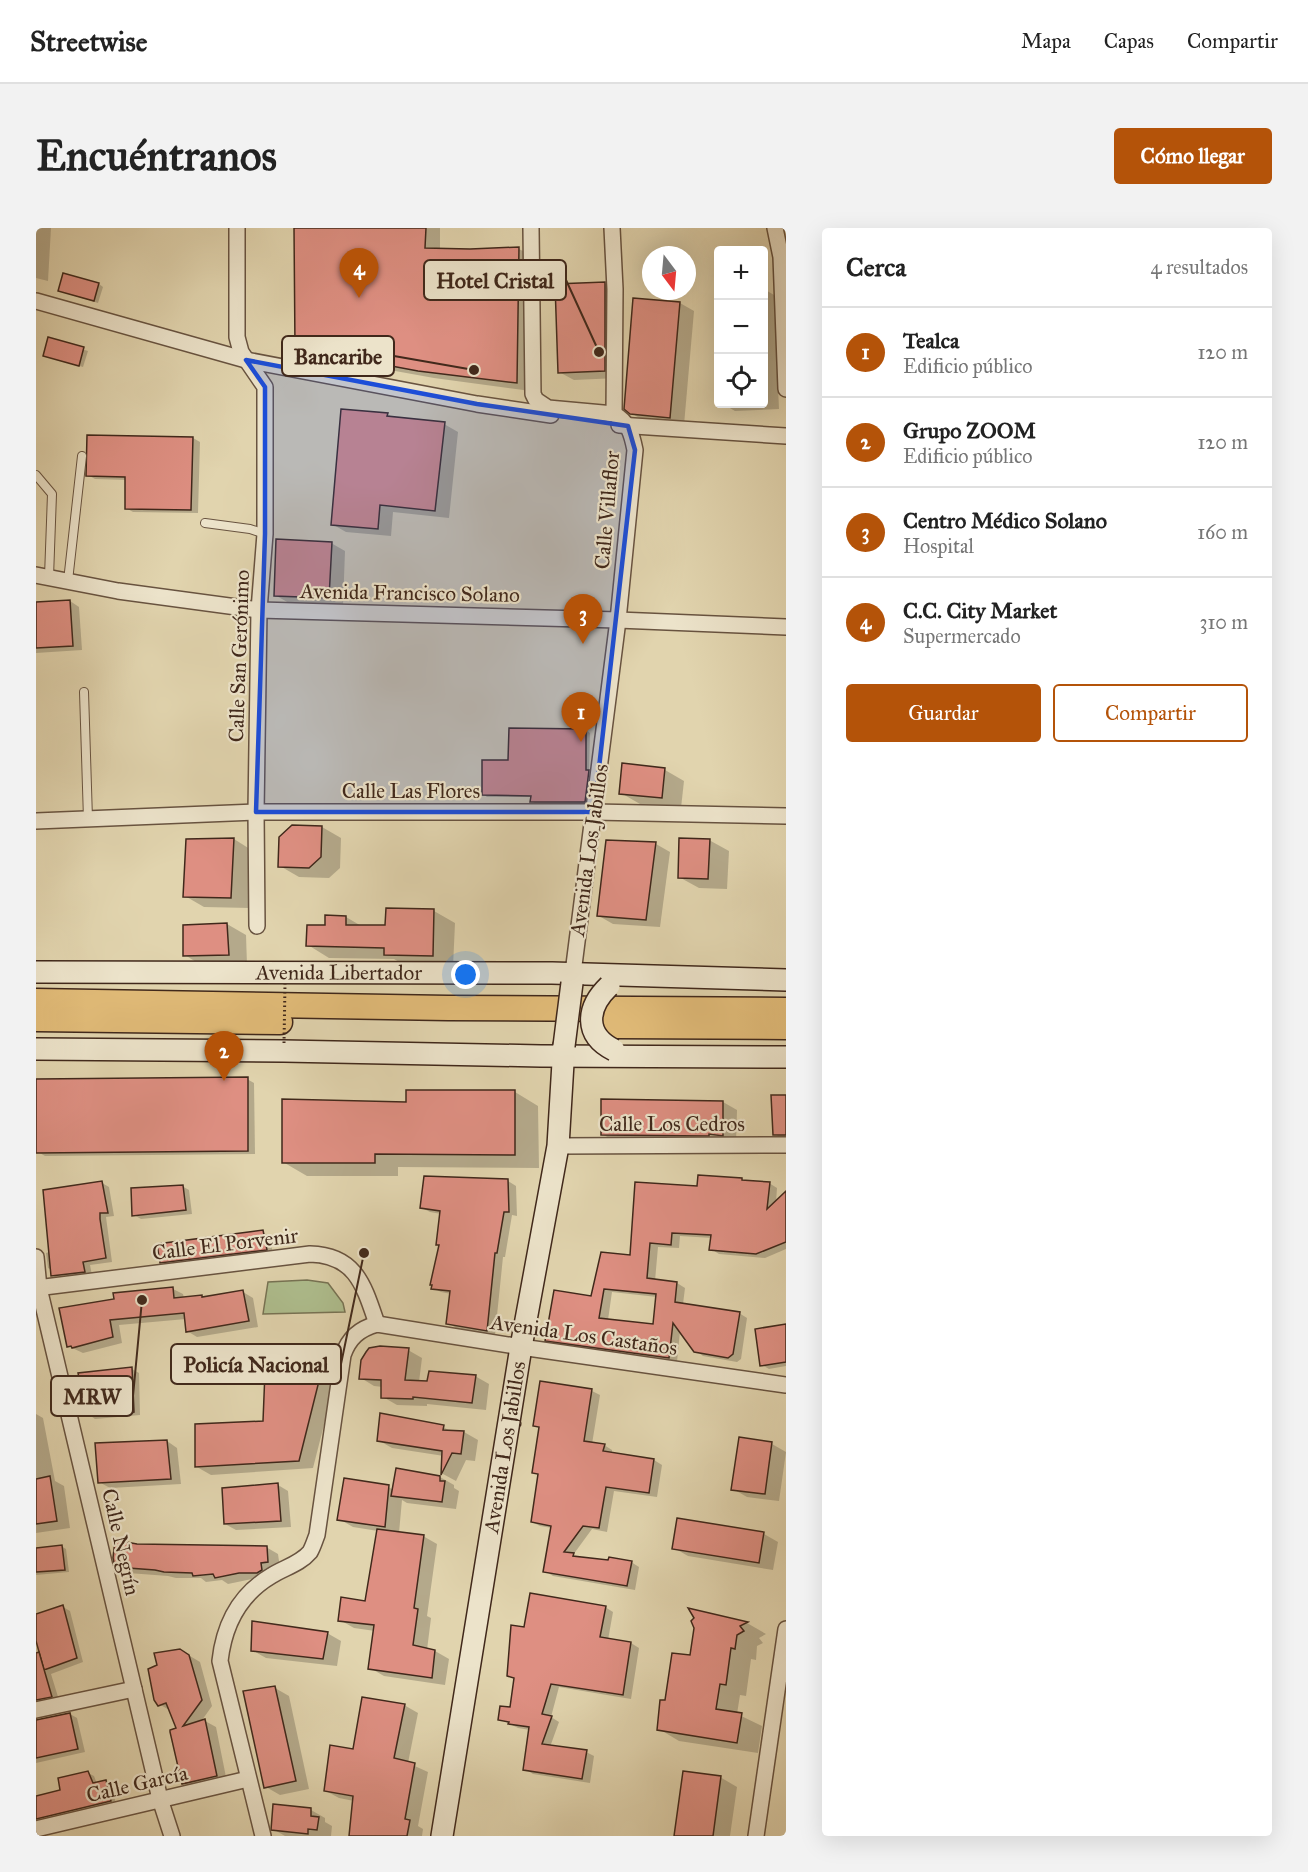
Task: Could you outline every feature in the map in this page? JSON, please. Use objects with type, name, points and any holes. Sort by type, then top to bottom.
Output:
[{"type":"main road","name":"Avenida Libertador","points":[[36,972],[572,978],[629,976],[786,980]]},
{"type":"main road","points":[[623,1053],[604,1045],[597,1038],[592,1020],[595,1002],[609,986],[629,976]]},
{"type":"main road","name":"Avenida Los Jabillos","points":[[442,1836],[521,1347],[558,1146],[563,1051],[572,978]]},
{"type":"main road","name":"Avenida Libertador","points":[[36,1001],[448,1008],[786,1010]]},
{"type":"main road","points":[[36,1019],[786,1027]]},
{"type":"main road","points":[[36,1049],[563,1051],[786,1057]]},
{"type":"street","points":[[237,228],[237,337],[246,360]]},
{"type":"street","points":[[531,228],[533,394],[536,400],[548,408],[614,414],[615,289],[612,228]]},
{"type":"street","points":[[775,228],[781,257],[786,389]]},
{"type":"street","points":[[36,301],[246,360],[477,404],[628,426],[786,436]]},
{"type":"street","name":"Calle San Gerónimo","points":[[246,360],[265,387],[265,534],[259,610],[256,812],[257,926]]},
{"type":"street","name":"Calle Villaflor","points":[[614,414],[622,418],[628,426],[635,450],[618,620]]},
{"type":"street","name":"Avenida Francisco Solano","points":[[42,576],[118,591],[259,610],[786,627]]},
{"type":"street","name":"Avenida Los Jabillos","points":[[572,978],[618,620]]},
{"type":"street","name":"Calle Las Flores","points":[[36,821],[256,812],[594,812],[786,816]]},
{"type":"street","name":"Calle Los Cedros","points":[[558,1146],[786,1144]]},
{"type":"street","name":"Calle El Porvenir","points":[[38,1288],[310,1254],[323,1255],[333,1257],[347,1265],[358,1277],[367,1293],[377,1324]]},
{"type":"street","name":"Calle Negrín","points":[[36,1257],[38,1288],[160,1799],[172,1836]]},
{"type":"street","points":[[263,1836],[220,1661],[223,1639],[230,1620],[252,1590],[270,1576],[293,1565],[310,1551],[317,1535],[343,1355],[348,1343],[360,1331],[377,1324]]},
{"type":"street","name":"Avenida Los Castaños","points":[[377,1324],[786,1385]]},
{"type":"street","points":[[756,1836],[786,1629]]},
{"type":"street","points":[[36,1710],[134,1689]]},
{"type":"street","name":"Calle García","points":[[36,1829],[248,1779]]},
{"type":"lane","points":[[68,581],[82,456]]},
{"type":"lane","points":[[36,475],[52,494],[42,576]]},
{"type":"lane","points":[[205,523],[250,529],[265,534]]},
{"type":"lane","points":[[84,692],[88,819]]},
{"type":"path","points":[[284,1042],[285,984]]},
{"type":"highlighted area","points":[[246,360],[477,404],[628,426],[635,450],[594,812],[256,812],[265,534],[265,387]]},
{"type":"green space","points":[[307,1280],[328,1283],[343,1303],[345,1312],[263,1314],[268,1282]]},
{"type":"building","points":[[294,228],[426,228],[425,248],[519,247],[517,383],[418,371],[295,348]]},
{"type":"building","points":[[63,273],[99,283],[94,301],[58,291]]},
{"type":"building","points":[[605,282],[605,371],[558,373],[555,284]]},
{"type":"building","points":[[633,298],[680,302],[670,418],[630,414],[624,409]]},
{"type":"building","points":[[48,337],[84,347],[79,366],[43,356]]},
{"type":"building","points":[[341,409],[388,413],[387,416],[445,422],[435,511],[380,505],[378,529],[331,525]]},
{"type":"building","points":[[87,435],[193,437],[191,510],[125,509],[125,477],[86,476]]},
{"type":"building","points":[[276,539],[332,542],[329,598],[274,596]]},
{"type":"building","points":[[70,600],[73,646],[36,648],[36,602]]},
{"type":"building","points":[[509,728],[586,729],[586,770],[589,770],[585,802],[530,802],[531,796],[482,795],[482,760],[508,760]]},
{"type":"building","points":[[622,763],[665,768],[662,798],[619,794]]},
{"type":"building","points":[[292,825],[322,826],[321,857],[309,868],[278,867],[279,837]]},
{"type":"building","points":[[234,838],[231,898],[183,897],[186,839]]},
{"type":"building","points":[[679,838],[710,839],[708,879],[678,878]]},
{"type":"building","points":[[606,840],[656,842],[646,920],[597,916]]},
{"type":"building","points":[[386,908],[434,909],[433,956],[384,955],[384,948],[306,946],[307,925],[325,925],[325,915],[346,916],[346,925],[385,925]]},
{"type":"building","points":[[227,923],[229,955],[183,956],[183,925]]},
{"type":"building","points":[[248,1077],[248,1151],[36,1153],[36,1079]]},
{"type":"building","points":[[406,1090],[515,1090],[515,1155],[375,1154],[375,1163],[282,1163],[282,1099],[406,1102]]},
{"type":"building","points":[[771,1095],[786,1095],[786,1135],[773,1135]]},
{"type":"building","points":[[601,1099],[723,1101],[723,1136],[709,1134],[709,1136],[601,1135]]},
{"type":"building","points":[[698,1175],[770,1182],[767,1209],[786,1191],[786,1242],[756,1254],[709,1250],[711,1235],[672,1233],[671,1245],[650,1243],[647,1278],[677,1282],[675,1302],[740,1312],[733,1354],[728,1358],[694,1352],[673,1323],[669,1358],[545,1341],[554,1290],[591,1296],[601,1252],[630,1255],[635,1182],[697,1186]],"holes":[[[604,1289],[656,1294],[653,1324],[599,1318]]]},
{"type":"building","points":[[424,1176],[508,1179],[509,1212],[504,1212],[497,1253],[495,1253],[487,1331],[446,1324],[450,1291],[431,1289],[439,1245],[436,1245],[440,1211],[420,1208]]},
{"type":"building","points":[[102,1181],[108,1213],[100,1213],[106,1258],[83,1262],[85,1272],[51,1276],[43,1190]]},
{"type":"building","points":[[183,1185],[186,1210],[132,1216],[131,1188]]},
{"type":"building","points":[[263,1230],[267,1250],[160,1263],[157,1244]]},
{"type":"building","points":[[173,1287],[174,1298],[202,1295],[202,1297],[243,1290],[249,1321],[186,1332],[184,1313],[110,1320],[113,1337],[72,1348],[67,1347],[59,1308],[114,1299],[113,1293]]},
{"type":"building","points":[[786,1324],[786,1362],[760,1366],[755,1329]]},
{"type":"building","points":[[380,1346],[409,1348],[405,1380],[427,1381],[429,1371],[476,1375],[472,1403],[413,1397],[413,1399],[381,1398],[381,1380],[359,1379],[361,1360],[366,1352],[369,1348]]},
{"type":"building","points":[[266,1347],[326,1353],[299,1461],[195,1467],[195,1424],[263,1421]]},
{"type":"building","points":[[132,1367],[134,1412],[86,1415],[78,1373]]},
{"type":"building","points":[[540,1381],[592,1389],[584,1441],[605,1444],[603,1451],[654,1459],[649,1493],[606,1487],[599,1528],[583,1526],[564,1552],[574,1553],[573,1556],[608,1560],[609,1557],[632,1561],[627,1586],[543,1572],[551,1526],[531,1522],[538,1474],[532,1473],[539,1427],[533,1426]]},
{"type":"building","points":[[380,1413],[444,1425],[443,1430],[464,1431],[461,1454],[452,1453],[441,1475],[442,1451],[377,1441]]},
{"type":"building","points":[[739,1437],[772,1442],[765,1494],[731,1490]]},
{"type":"building","points":[[167,1440],[171,1479],[98,1483],[95,1443]]},
{"type":"building","points":[[396,1468],[440,1476],[440,1481],[445,1481],[442,1502],[391,1496]]},
{"type":"building","points":[[50,1476],[57,1521],[36,1524],[36,1479]]},
{"type":"building","points":[[344,1478],[389,1485],[385,1527],[337,1520]]},
{"type":"building","points":[[278,1483],[281,1521],[224,1524],[222,1488]]},
{"type":"building","points":[[677,1518],[764,1532],[759,1563],[672,1549]]},
{"type":"building","points":[[377,1529],[424,1535],[414,1608],[418,1609],[413,1645],[435,1650],[432,1678],[368,1669],[374,1625],[338,1621],[341,1597],[365,1601]]},
{"type":"building","points":[[115,1540],[137,1544],[267,1546],[268,1562],[261,1563],[262,1570],[257,1573],[239,1573],[215,1578],[213,1574],[193,1576],[192,1573],[115,1567],[113,1558]]},
{"type":"building","points":[[62,1545],[65,1570],[36,1572],[36,1548]]},
{"type":"building","points":[[530,1593],[606,1606],[600,1637],[631,1642],[623,1695],[551,1684],[542,1714],[552,1716],[542,1744],[587,1750],[582,1779],[523,1770],[529,1727],[498,1720],[500,1706],[510,1707],[514,1678],[507,1676],[511,1625],[524,1627]]},
{"type":"building","points":[[63,1605],[77,1658],[44,1670],[36,1641],[36,1614]]},
{"type":"building","points":[[688,1608],[748,1622],[740,1626],[744,1631],[737,1635],[735,1649],[731,1648],[726,1685],[720,1684],[716,1709],[742,1713],[737,1743],[657,1730],[660,1700],[665,1700],[672,1653],[690,1655],[694,1628],[691,1621],[694,1618]]},
{"type":"building","points":[[252,1621],[328,1632],[323,1659],[251,1651]]},
{"type":"building","points":[[180,1649],[189,1655],[202,1700],[183,1726],[205,1719],[217,1776],[182,1784],[170,1732],[176,1728],[166,1703],[158,1706],[154,1700],[148,1669],[157,1665],[154,1653]]},
{"type":"building","points":[[39,1652],[52,1697],[36,1700],[36,1653]]},
{"type":"building","points":[[275,1686],[296,1781],[264,1788],[243,1691]]},
{"type":"building","points":[[362,1697],[405,1704],[394,1758],[415,1763],[405,1819],[410,1820],[407,1836],[349,1836],[353,1796],[324,1791],[330,1745],[353,1749]]},
{"type":"building","points":[[70,1713],[78,1749],[36,1758],[36,1720]]},
{"type":"building","points":[[88,1771],[93,1783],[106,1780],[111,1801],[36,1819],[36,1796],[60,1790],[58,1778]]},
{"type":"building","points":[[683,1771],[721,1776],[713,1836],[674,1836]]},
{"type":"building","points":[[273,1804],[311,1808],[311,1816],[319,1817],[317,1830],[308,1829],[308,1834],[271,1830]]},
{"type":"place","name":"C.C. City Market","points":[[359,298]]},
{"type":"place","name":"Hotel Cristal","points":[[599,352]]},
{"type":"place","name":"Bancaribe","points":[[474,370]]},
{"type":"place","name":"Centro Médico Solano","points":[[583,644]]},
{"type":"place","name":"Tealca","points":[[581,742]]},
{"type":"place","name":"Grupo ZOOM","points":[[224,1081]]},
{"type":"place","name":"Policía Nacional","points":[[364,1253]]},
{"type":"place","name":"MRW","points":[[142,1300]]}]
